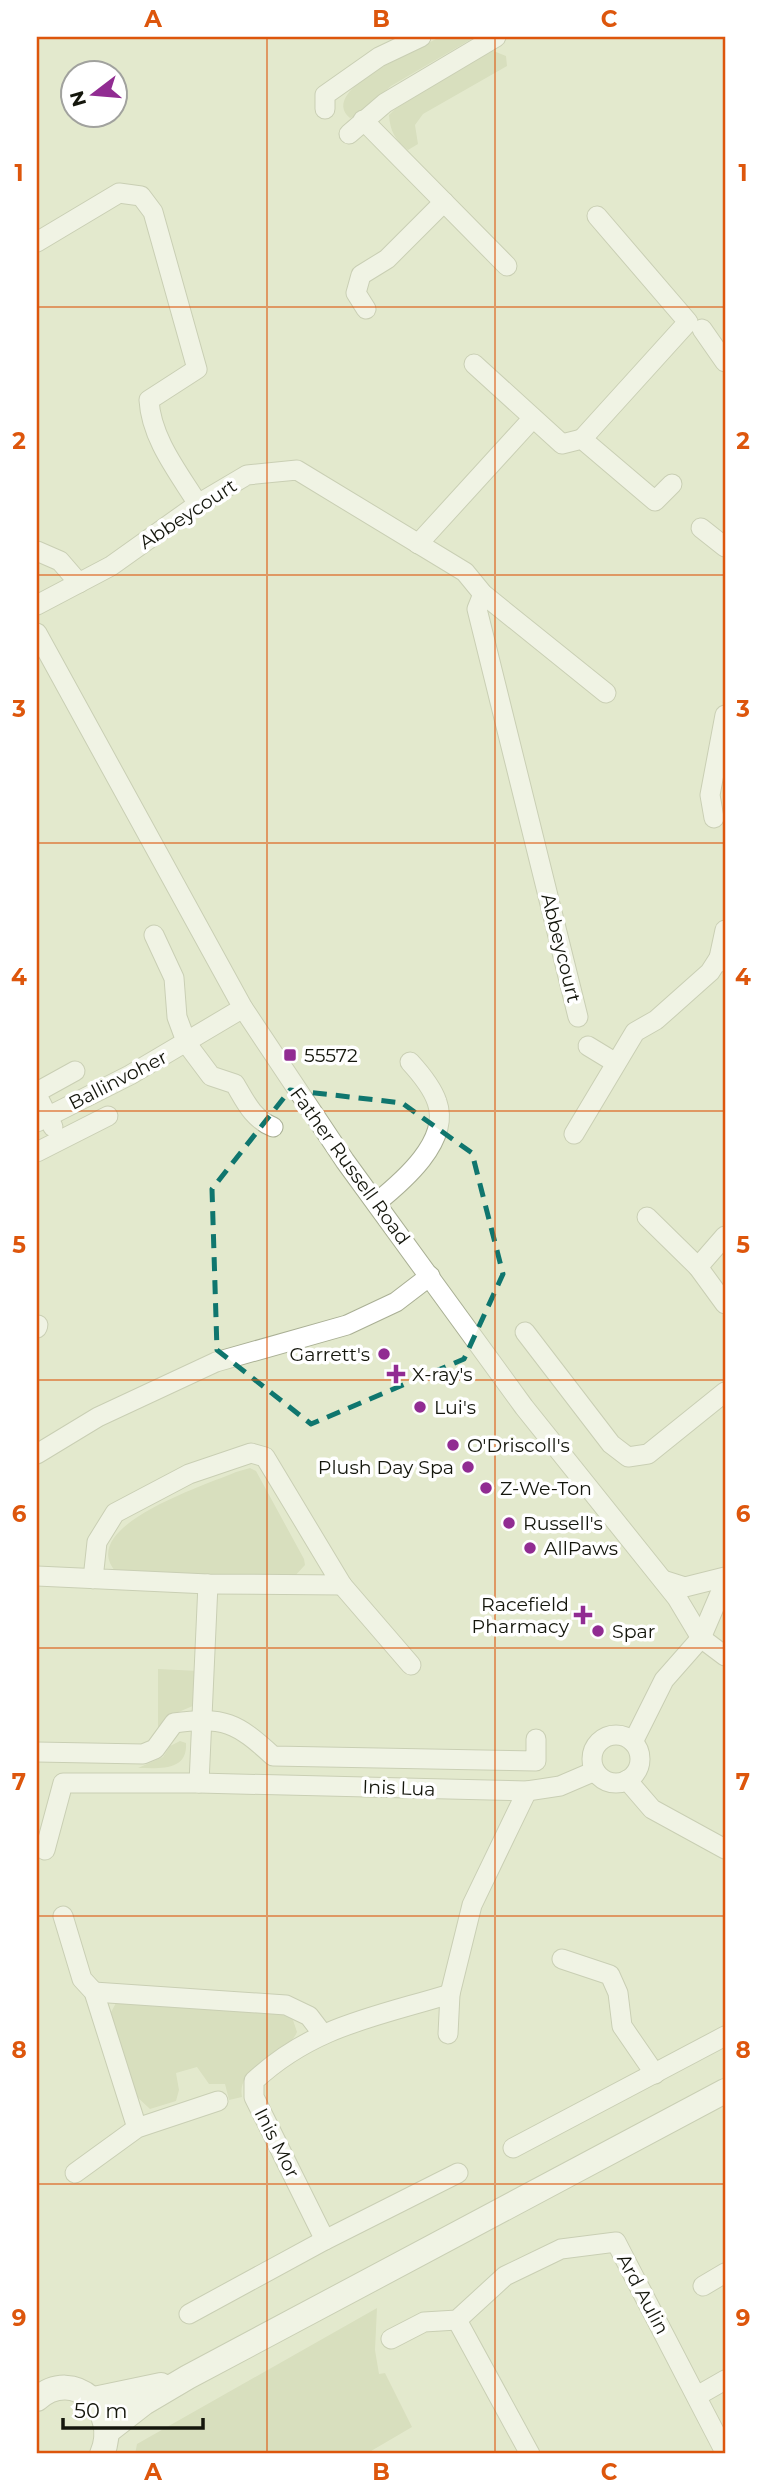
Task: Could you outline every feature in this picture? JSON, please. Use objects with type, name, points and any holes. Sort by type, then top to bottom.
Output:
[{"type":"main road","points":[[105,2442],[145,2403],[188,2377],[725,2091]]},
{"type":"main road","points":[[37,2399],[54,2389],[68,2388],[94,2399],[140,2391],[188,2377]]},
{"type":"main road","points":[[94,2399],[106,2419],[105,2442]]},
{"type":"street","points":[[325,109],[326,94],[380,57],[421,37]]},
{"type":"street","points":[[496,37],[356,127],[444,202],[508,266]]},
{"type":"street","points":[[37,242],[119,192],[141,196],[153,212],[197,369],[149,400],[150,412],[153,428],[198,505]]},
{"type":"street","points":[[366,309],[356,293],[361,275],[387,259],[444,202]]},
{"type":"street","points":[[474,364],[562,444],[582,439],[688,322],[597,216]]},
{"type":"street","points":[[702,329],[725,362]]},
{"type":"street","points":[[418,544],[533,418]]},
{"type":"street","points":[[582,439],[655,501],[672,484]]},
{"type":"street","name":"Abbeycourt","points":[[37,605],[111,566],[198,505],[247,475],[297,470],[465,572],[483,594],[606,693]]},
{"type":"street","points":[[701,528],[725,547]]},
{"type":"street","points":[[37,551],[60,561],[79,583]]},
{"type":"street","name":"Abbeycourt","points":[[483,594],[477,609],[578,1017]]},
{"type":"street","name":"Father Russell Road","points":[[37,633],[243,1008],[281,1068],[533,1418],[677,1598],[701,1638],[725,1656]]},
{"type":"street","points":[[714,818],[710,794],[721,755],[725,715]]},
{"type":"street","points":[[574,1134],[635,1032],[656,1020],[722,960],[725,930]]},
{"type":"street","name":"Ballinvoher","points":[[154,935],[174,978],[177,1017],[187,1044],[211,1076],[235,1084],[251,1111],[262,1122],[273,1127]]},
{"type":"street","name":"Ballinvoher","points":[[42,1119],[187,1044],[243,1008]]},
{"type":"street","points":[[588,1046],[616,1063]]},
{"type":"street","points":[[376,1203],[414,1170],[430,1146],[440,1118],[438,1103],[427,1082],[410,1062]]},
{"type":"street","name":"Ballinvoher","points":[[60,1140],[42,1119],[37,1093],[75,1071]]},
{"type":"street","name":"Ballinvoher","points":[[37,1152],[108,1116]]},
{"type":"street","points":[[647,1217],[698,1268],[725,1304]]},
{"type":"street","points":[[698,1268],[725,1236]]},
{"type":"street","points":[[37,1454],[98,1417],[216,1362],[347,1325],[396,1301],[430,1276]]},
{"type":"street","points":[[525,1332],[611,1444],[628,1457],[648,1454],[725,1392]]},
{"type":"street","points":[[93,1579],[97,1542],[115,1513],[189,1474],[251,1453],[265,1457],[342,1585],[411,1665]]},
{"type":"street","points":[[37,1576],[208,1584],[342,1585]]},
{"type":"street","points":[[662,1580],[685,1587],[725,1580]]},
{"type":"street","points":[[627,1780],[639,1763],[633,1742],[664,1680],[701,1638],[725,1580]]},
{"type":"street","points":[[199,1783],[208,1584]]},
{"type":"street","name":"Inis Lua","points":[[37,1752],[143,1754],[155,1749],[174,1723],[204,1718],[242,1728],[273,1756],[536,1761],[536,1739]]},
{"type":"street","points":[[627,1780],[606,1781],[595,1772],[592,1758],[601,1740],[614,1735],[633,1742]]},
{"type":"street","name":"Inis Lua","points":[[45,1850],[64,1783],[199,1783],[527,1791],[560,1786],[595,1772]]},
{"type":"street","points":[[627,1780],[652,1809],[725,1849]]},
{"type":"street","points":[[448,2035],[450,1994],[472,1905],[527,1791]]},
{"type":"street","points":[[63,1916],[82,1979],[94,1992],[137,2128]]},
{"type":"street","points":[[562,1959],[610,1975],[618,1993],[622,2026],[655,2074]]},
{"type":"street","points":[[94,1992],[286,2005],[309,2016],[322,2033]]},
{"type":"street","name":"Inis Mor","points":[[325,2240],[254,2097],[254,2081],[279,2057],[322,2033],[450,1994]]},
{"type":"street","points":[[513,2148],[725,2036]]},
{"type":"street","points":[[75,2172],[137,2128],[218,2101]]},
{"type":"street","points":[[189,2314],[325,2240],[457,2173]]},
{"type":"street","name":"Ard Aulin","points":[[457,2320],[505,2276],[561,2249],[616,2242],[725,2452]]},
{"type":"street","points":[[703,2286],[725,2273]]},
{"type":"street","points":[[391,2339],[424,2322],[457,2320],[529,2454]]},
{"type":"street","points":[[697,2396],[725,2380]]},
{"type":"highlighted area","points":[[290,1090],[402,1103],[472,1153],[503,1274],[464,1359],[311,1424],[217,1350],[212,1189]]},
{"type":"green space","points":[[439,37],[475,37],[391,86],[356,116],[350,118],[343,107],[347,95],[359,83]]},
{"type":"green space","points":[[491,50],[506,56],[507,66],[423,114],[415,125],[418,144],[408,150],[403,146],[394,135],[389,115]]},
{"type":"green space","points":[[250,1468],[256,1471],[304,1559],[305,1565],[293,1578],[117,1573],[108,1556],[113,1540],[127,1524],[174,1498]]},
{"type":"green space","points":[[158,1669],[199,1671],[195,1705],[174,1714],[158,1734]]},
{"type":"green space","points":[[180,1741],[186,1743],[185,1752],[177,1764],[163,1768],[138,1768],[163,1757],[170,1746]]},
{"type":"green space","points":[[116,2003],[279,2013],[293,2020],[297,2032],[291,2041],[247,2077],[242,2086],[242,2097],[229,2100],[225,2084],[209,2084],[197,2067],[176,2073],[179,2090],[176,2101],[150,2109],[135,2095],[110,2014]]},
{"type":"green space","points":[[377,2308],[375,2350],[379,2374],[385,2373],[412,2427],[366,2454],[135,2454],[137,2444]]},
{"type":"place","name":"55572","points":[[290,1055]]},
{"type":"place","name":"Garrett's","points":[[384,1354]]},
{"type":"place","name":"X-ray's","points":[[396,1374]]},
{"type":"place","name":"Lui's","points":[[420,1407]]},
{"type":"place","name":"O'Driscoll's","points":[[453,1445]]},
{"type":"place","name":"Plush Day Spa","points":[[468,1467]]},
{"type":"place","name":"Z-We-Ton","points":[[486,1488]]},
{"type":"place","name":"Russell's","points":[[509,1523]]},
{"type":"place","name":"AllPaws","points":[[530,1548]]},
{"type":"place","name":"Racefield Pharmacy","points":[[583,1615]]},
{"type":"place","name":"Spar","points":[[598,1631]]}]
